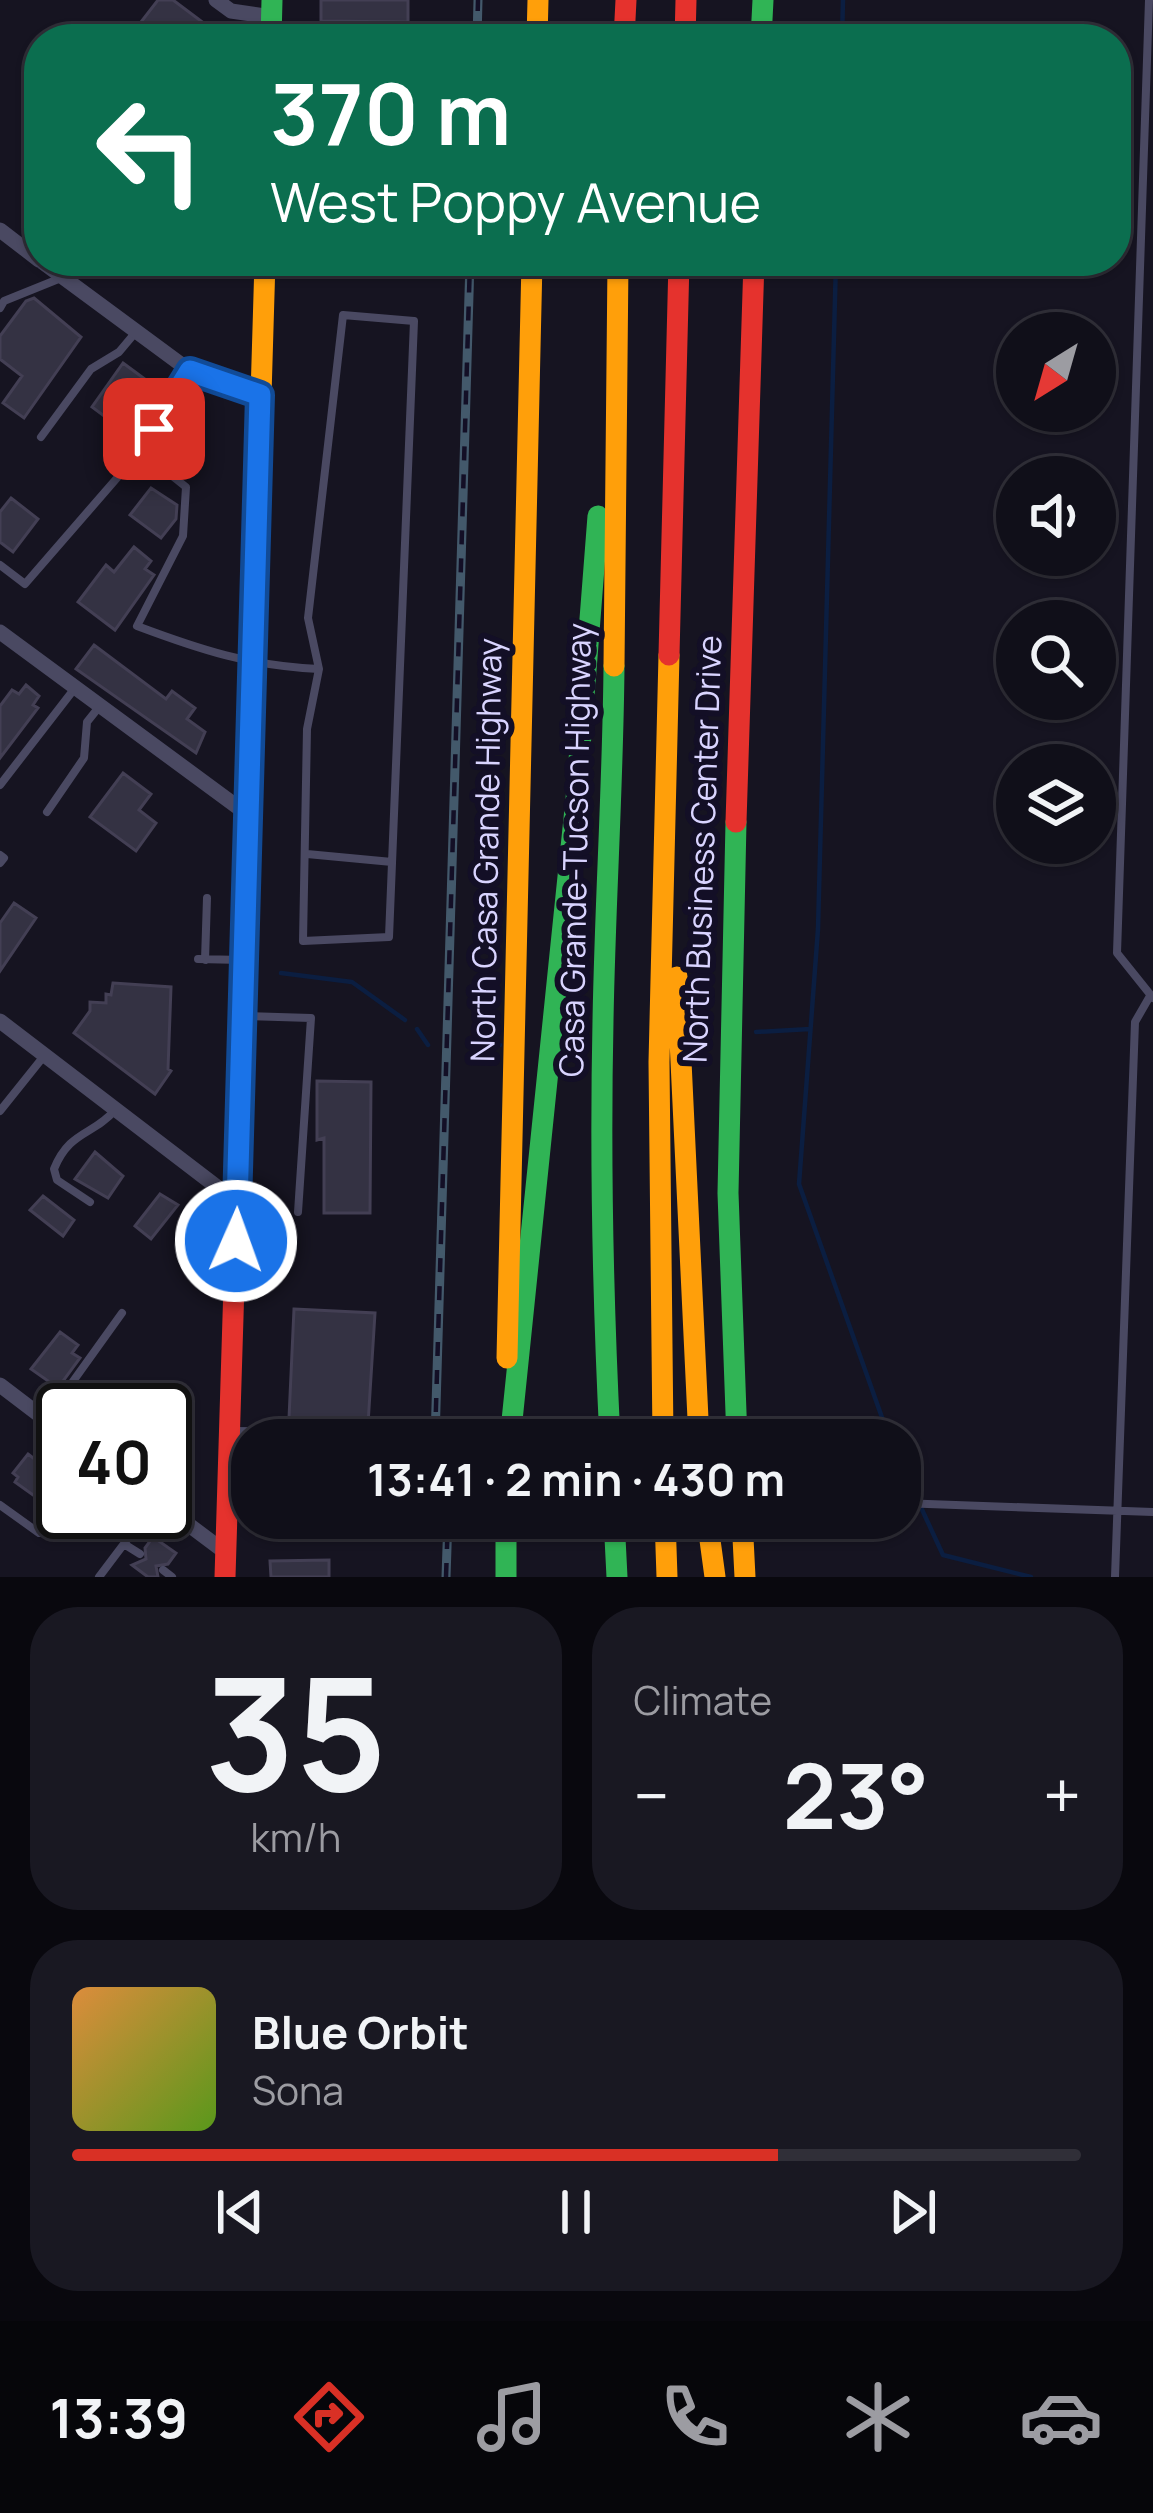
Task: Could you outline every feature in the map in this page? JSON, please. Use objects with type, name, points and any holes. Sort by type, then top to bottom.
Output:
[{"type":"main road","points":[[225,1577],[264,276]]},
{"type":"main road","name":"North Casa Grande Highway","points":[[508,1419],[508,1232],[532,276]]},
{"type":"main road","name":"Casa Grande-Tucson Highway","points":[[609,1419],[603,1305],[603,1019],[612,833],[618,276]]},
{"type":"main road","points":[[663,1419],[658,1062],[680,276]]},
{"type":"main road","name":"North Business Center Drive","points":[[736,1419],[728,1057],[754,276]]},
{"type":"main road","points":[[510,1419],[576,799],[616,357]]},
{"type":"main road","points":[[666,771],[699,1419]]},
{"type":"main road","points":[[506,1539],[506,1577]]},
{"type":"main road","points":[[615,1539],[617,1577]]},
{"type":"main road","points":[[666,1539],[667,1577]]},
{"type":"main road","points":[[710,1539],[715,1577]]},
{"type":"main road","points":[[744,1539],[746,1577]]},
{"type":"street","points":[[216,0],[231,11],[272,19]]},
{"type":"street","points":[[62,277],[190,371],[260,395]]},
{"type":"street","points":[[1,636],[247,814]]},
{"type":"street","points":[[0,1021],[238,1202]]},
{"type":"street","points":[[0,1385],[36,1413]]},
{"type":"street","points":[[192,1527],[225,1552]]},
{"type":"lane","points":[[1114,1577],[1136,1022],[1151,997],[1117,953],[1150,0]]},
{"type":"lane","points":[[0,308],[4,301],[62,277]]},
{"type":"lane","points":[[343,315],[414,322],[389,938],[303,941],[307,729],[319,669],[308,618],[343,315]]},
{"type":"lane","points":[[40,437],[91,369],[119,352],[137,332]]},
{"type":"lane","points":[[0,565],[26,584],[130,463],[190,371]]},
{"type":"lane","points":[[166,471],[186,487],[183,536],[137,626],[217,656],[319,669]]},
{"type":"lane","points":[[0,785],[75,688]]},
{"type":"lane","points":[[47,812],[84,758],[87,722],[99,706]]},
{"type":"lane","points":[[307,854],[392,862]]},
{"type":"lane","points":[[207,898],[202,959],[244,960]]},
{"type":"lane","points":[[242,1016],[311,1018],[298,1212]]},
{"type":"lane","points":[[0,1111],[45,1055]]},
{"type":"lane","points":[[90,1202],[57,1180],[53,1168],[79,1132],[103,1125],[116,1109]]},
{"type":"lane","points":[[72,1383],[122,1313]]},
{"type":"lane","points":[[921,1504],[1153,1512]]},
{"type":"lane","points":[[0,1505],[36,1530]]},
{"type":"lane","points":[[99,1577],[128,1539]]},
{"type":"lane","points":[[744,1546],[749,1539]]},
{"type":"lane","points":[[124,1544],[140,1554]]},
{"type":"building","points":[[158,0],[173,0],[205,24],[144,24]]},
{"type":"building","points":[[321,0],[408,0],[408,22],[321,21]]},
{"type":"building","points":[[34,298],[81,337],[24,418],[3,403],[22,376],[0,359],[0,336],[26,301]]},
{"type":"building","points":[[123,363],[165,394],[158,406],[140,392],[137,396],[131,392],[111,421],[92,407]]},
{"type":"building","points":[[151,488],[177,505],[176,519],[161,538],[130,515]]},
{"type":"building","points":[[11,498],[38,519],[13,552],[0,542],[0,512]]},
{"type":"building","points":[[134,547],[151,561],[145,569],[154,575],[115,630],[78,602],[106,565],[114,572]]},
{"type":"building","points":[[94,645],[166,699],[172,691],[195,708],[187,719],[205,732],[196,753],[76,669]]},
{"type":"building","points":[[26,685],[39,696],[33,705],[38,708],[0,758],[0,706],[12,690],[19,694]]},
{"type":"building","points":[[123,773],[151,794],[139,810],[156,823],[136,851],[90,817]]},
{"type":"building","points":[[14,903],[36,918],[0,971],[0,923]]},
{"type":"building","points":[[113,983],[171,987],[171,1071],[155,1094],[74,1033],[90,1011],[90,1002],[106,1003]]},
{"type":"building","points":[[317,1081],[371,1082],[370,1213],[324,1213],[324,1138],[317,1140]]},
{"type":"building","points":[[95,1152],[123,1176],[108,1198],[75,1179]]},
{"type":"building","points":[[160,1194],[178,1205],[151,1239],[135,1226]]},
{"type":"building","points":[[43,1196],[74,1220],[63,1236],[30,1210]]},
{"type":"building","points":[[294,1309],[375,1313],[368,1419],[289,1418]]},
{"type":"building","points":[[60,1332],[78,1345],[72,1353],[80,1358],[62,1383],[51,1383],[31,1369]]},
{"type":"building","points":[[28,1454],[36,1460],[33,1495],[15,1482],[18,1477],[13,1473]]},
{"type":"building","points":[[156,1539],[176,1553],[168,1564],[156,1566],[158,1577],[148,1577],[132,1565],[146,1559],[145,1548]]},
{"type":"building","points":[[329,1560],[329,1577],[271,1577],[270,1561]]},
{"type":"waterway","points":[[842,24],[843,0]]},
{"type":"waterway","points":[[836,276],[818,929],[799,1184],[883,1419]]},
{"type":"waterway","points":[[281,973],[352,982],[405,1020]]},
{"type":"waterway","points":[[417,1029],[428,1045]]},
{"type":"waterway","points":[[756,1032],[810,1029]]},
{"type":"waterway","points":[[476,1046],[500,1045]]},
{"type":"waterway","points":[[921,1507],[943,1555],[1031,1577]]},
{"type":"railway","points":[[477,24],[478,0]]},
{"type":"railway","points":[[436,1419],[470,276]]},
{"type":"railway","points":[[446,1577],[447,1539]]},
{"type":"traffic: fast","points":[[271,24],[272,0]]},
{"type":"traffic: fast","points":[[762,24],[763,0]]},
{"type":"traffic: fast","points":[[512,1419],[576,799],[598,516]]},
{"type":"traffic: fast","points":[[609,1419],[602,1126],[614,666]]},
{"type":"traffic: fast","points":[[736,822],[728,1193],[736,1419]]},
{"type":"traffic: fast","points":[[506,1539],[506,1577]]},
{"type":"traffic: fast","points":[[615,1539],[617,1577]]},
{"type":"traffic: slow","points":[[537,24],[538,0]]},
{"type":"traffic: slow","points":[[250,765],[265,276]]},
{"type":"traffic: slow","points":[[507,1358],[532,276]]},
{"type":"traffic: slow","points":[[614,666],[618,276]]},
{"type":"traffic: slow","points":[[663,1419],[659,1062],[669,655]]},
{"type":"traffic: slow","points":[[677,977],[698,1419]]},
{"type":"traffic: slow","points":[[666,1539],[667,1577]]},
{"type":"traffic: slow","points":[[710,1539],[715,1577]]},
{"type":"traffic: slow","points":[[743,1539],[745,1577]]},
{"type":"traffic: jam","points":[[625,24],[626,0]]},
{"type":"traffic: jam","points":[[685,24],[686,0]]},
{"type":"traffic: jam","points":[[669,655],[679,276]]},
{"type":"traffic: jam","points":[[736,822],[754,276]]},
{"type":"traffic: jam","points":[[225,1577],[250,765]]},
{"type":"route","points":[[154,429],[190,371],[260,395],[236,1241]]}]
